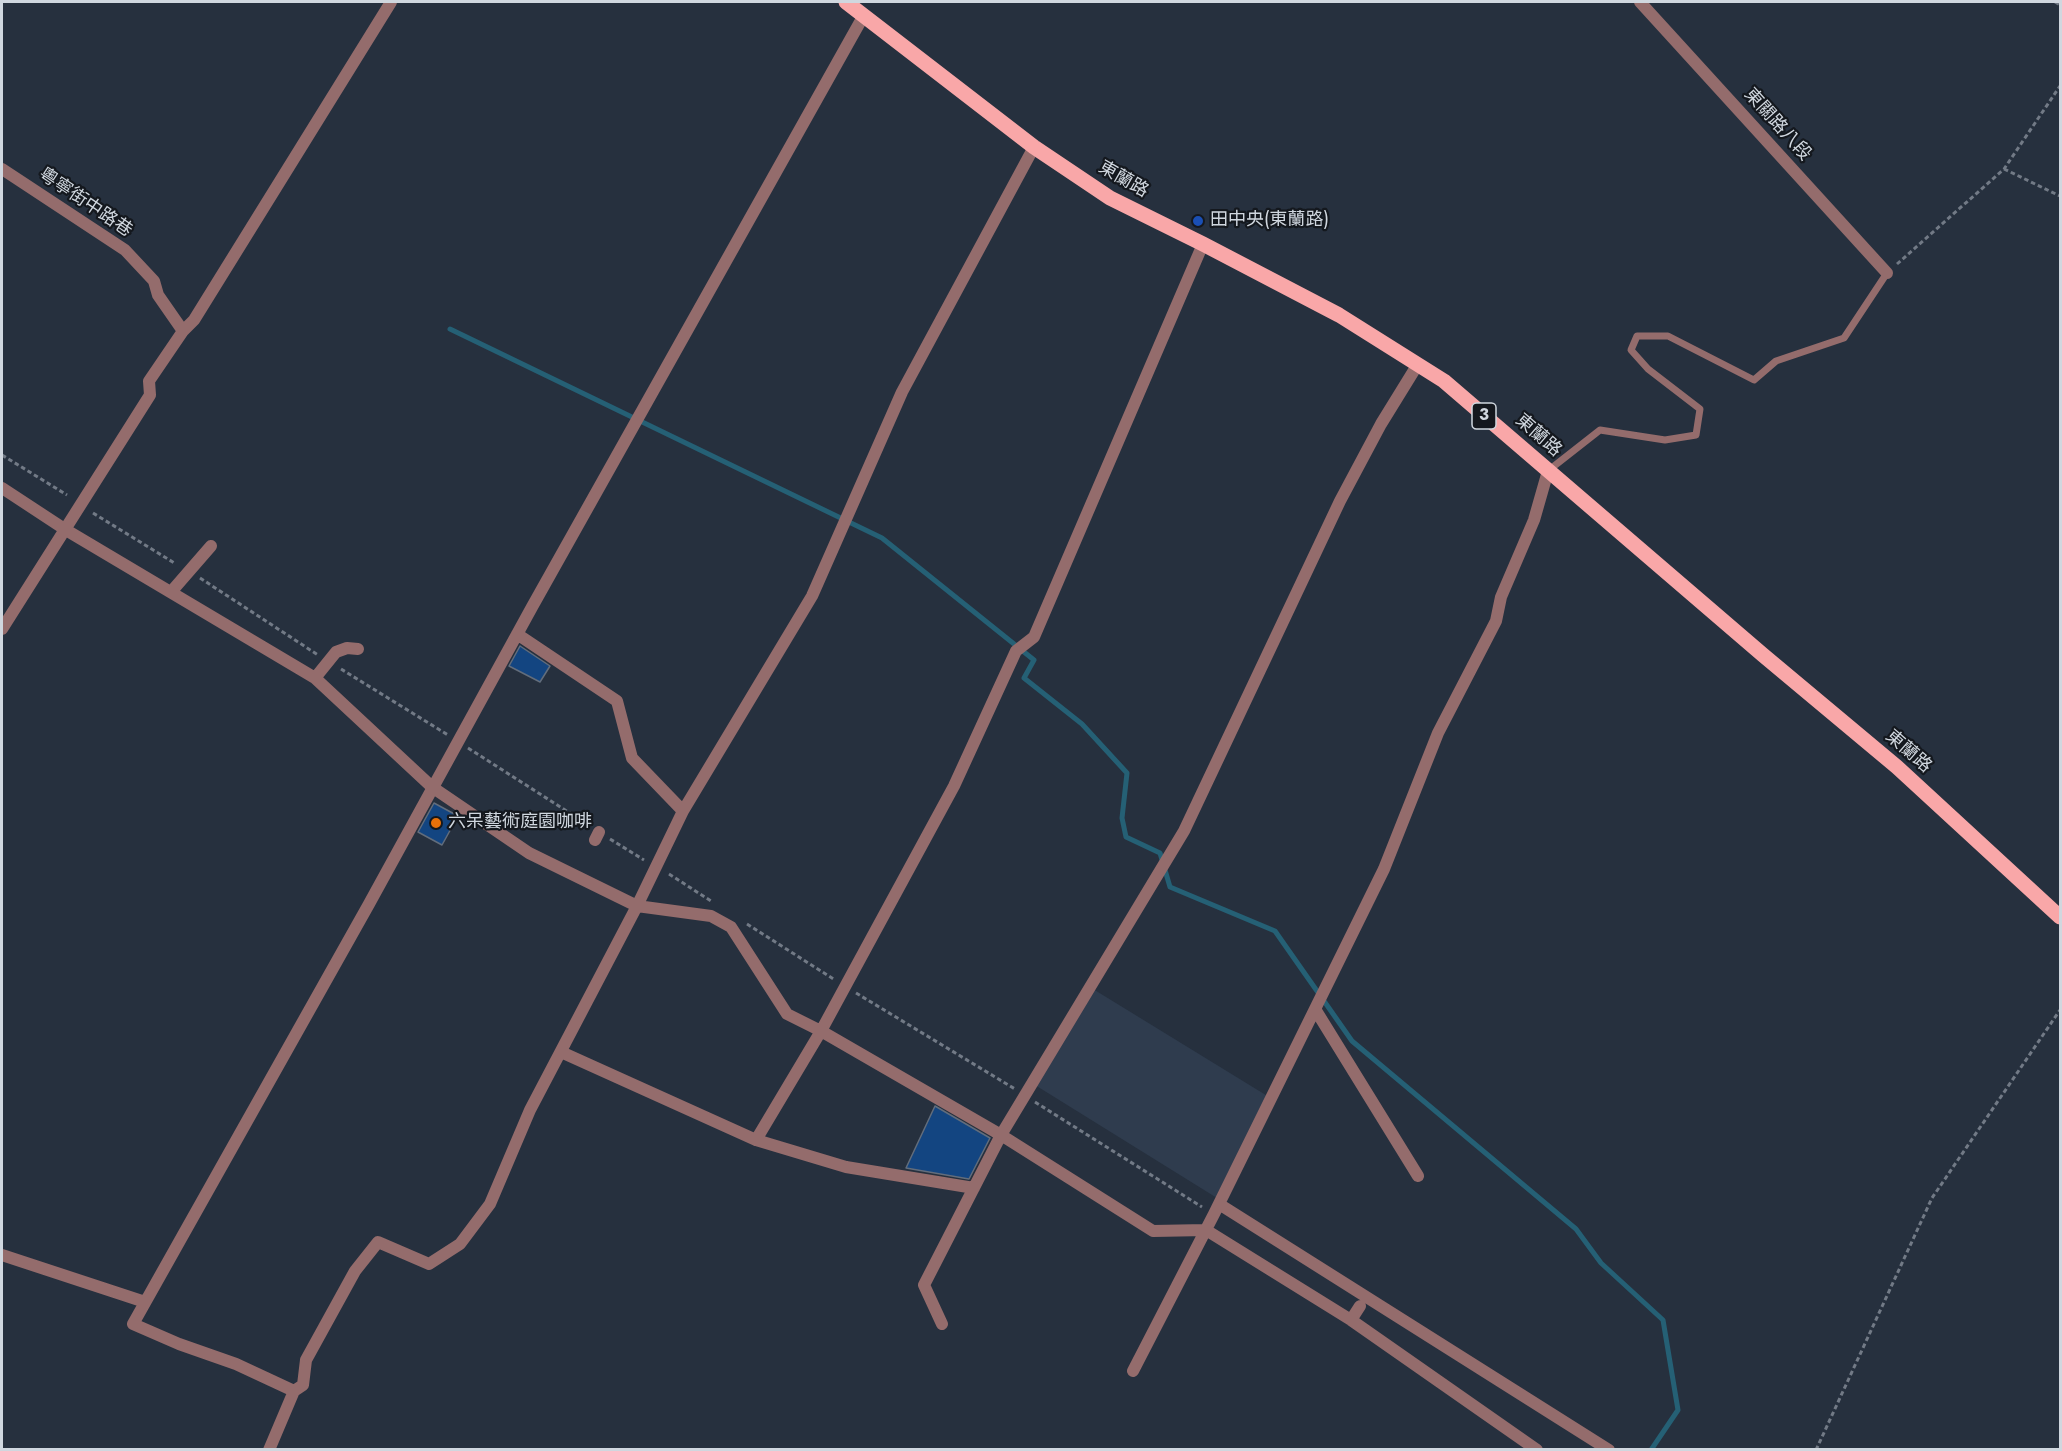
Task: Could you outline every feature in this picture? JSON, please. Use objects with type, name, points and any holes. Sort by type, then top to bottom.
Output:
[{"type":"main road","name":"東蘭路","points":[[846,2],[1034,147],[1110,198],[1339,315],[1444,381],[1897,767],[2061,916]]},
{"type":"street","points":[[2,628],[150,394],[149,381],[183,331],[194,320],[391,2]]},
{"type":"street","name":"東關路八段","points":[[1640,2],[1887,273]]},
{"type":"street","points":[[294,1391],[236,1364],[178,1344],[133,1324],[864,15]]},
{"type":"street","points":[[269,1449],[294,1391],[303,1385],[306,1360],[354,1271],[378,1242],[429,1264],[460,1244],[490,1204],[530,1110],[637,906],[683,811],[812,596],[902,393],[1034,147]]},
{"type":"street","name":"粵寧街中路巷","points":[[2,169],[125,250],[154,281],[159,295],[183,331]]},
{"type":"street","points":[[756,1140],[821,1031],[954,786],[1016,651],[1034,637],[1203,244]]},
{"type":"street","points":[[942,1323],[924,1285],[1001,1135],[1184,831],[1340,501],[1381,424],[1418,364]]},
{"type":"street","points":[[1133,1371],[1217,1209],[1384,869],[1438,733],[1496,621],[1501,597],[1534,520],[1548,471]]},
{"type":"street","points":[[2,488],[66,530],[315,678],[432,787],[529,853],[637,906],[711,916],[731,927],[787,1014],[821,1031],[1001,1135],[1153,1231],[1206,1230],[1351,1320],[1537,1449]]},
{"type":"street","points":[[171,592],[211,546]]},
{"type":"street","points":[[517,634],[618,701],[632,758],[683,811]]},
{"type":"street","points":[[315,678],[336,652],[347,648],[358,649]]},
{"type":"street","points":[[1315,1009],[1418,1176]]},
{"type":"street","points":[[561,1052],[756,1140],[846,1167],[974,1188]]},
{"type":"street","points":[[1217,1209],[1610,1449]]},
{"type":"street","points":[[2,1255],[146,1302]]},
{"type":"street","points":[[1351,1320],[1360,1306]]},
{"type":"lane","points":[[1548,471],[1600,430],[1665,440],[1696,435],[1700,409],[1648,369],[1631,350],[1637,336],[1668,336],[1754,380],[1776,362],[1844,338],[1887,273]]},
{"type":"path","points":[[2055,2],[2061,5]]},
{"type":"path","points":[[1887,273],[2004,169],[2061,86]]},
{"type":"path","points":[[2004,169],[2061,196]]},
{"type":"path","points":[[2,455],[67,495]]},
{"type":"path","points":[[93,513],[189,571],[458,742],[597,836],[644,860]]},
{"type":"path","points":[[669,874],[718,905]]},
{"type":"path","points":[[738,918],[845,986],[1217,1209]]},
{"type":"path","points":[[1815,1449],[1932,1198],[2061,1010]]},
{"type":"shaded area","points":[[1093,989],[1269,1097],[1217,1198],[1035,1085]]},
{"type":"building","points":[[520,646],[550,666],[540,682],[509,666]]},
{"type":"building","name":"六呆藝術庭園咖啡","points":[[434,803],[458,816],[442,845],[418,832]]},
{"type":"building","points":[[935,1106],[990,1138],[969,1179],[906,1168]]},
{"type":"waterway","points":[[450,329],[882,538],[1034,660],[1024,678],[1082,724],[1127,773],[1122,818],[1126,837],[1160,853],[1170,887],[1275,931],[1352,1041],[1576,1229],[1601,1263],[1663,1320],[1678,1410],[1651,1450]]},
{"type":"place","name":"田中央(東蘭路)","points":[[1198,221]]},
{"type":"place","name":"六呆藝術庭園咖啡","points":[[436,823]]}]
